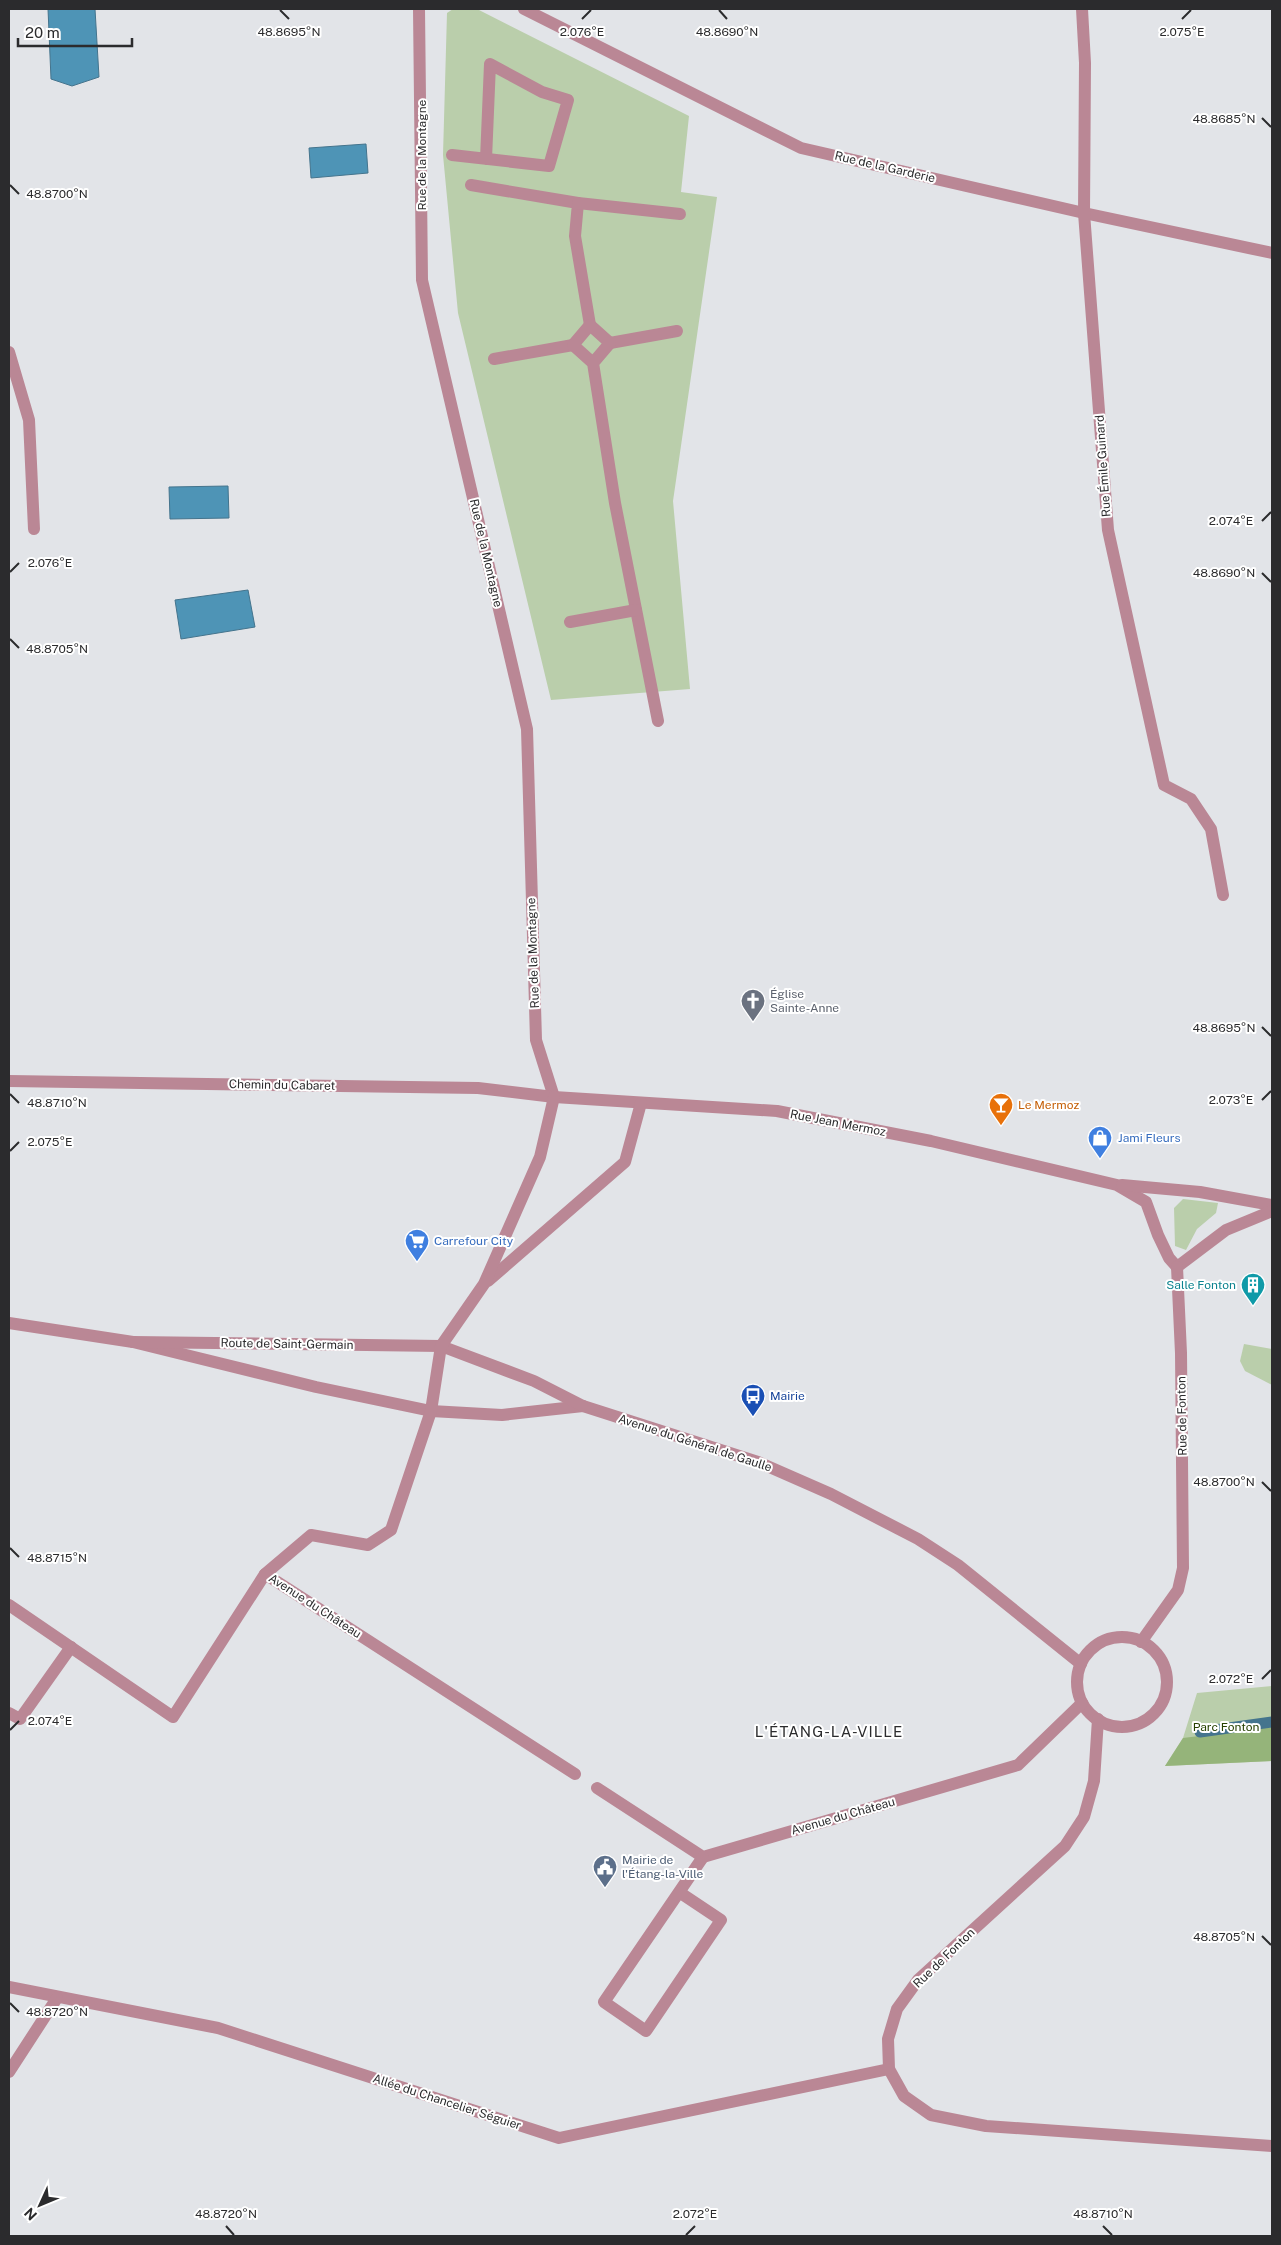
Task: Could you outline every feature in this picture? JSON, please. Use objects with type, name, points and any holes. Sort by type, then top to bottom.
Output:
[{"type":"street","name":"Rue de la Montagne","points":[[419,9],[422,280],[527,729],[536,1040],[554,1097]]},
{"type":"street","name":"Rue de la Garderie","points":[[524,9],[802,148],[1084,213],[1272,253]]},
{"type":"street","name":"Rue Émile Guinard","points":[[1082,9],[1086,63],[1084,213],[1108,530],[1164,786],[1191,799],[1211,829],[1223,895]]},
{"type":"street","points":[[452,155],[486,159],[549,166],[568,100],[542,92],[490,64],[486,159]]},
{"type":"street","points":[[471,185],[578,203],[680,214]]},
{"type":"street","points":[[578,203],[575,236],[590,325],[610,342]]},
{"type":"street","points":[[494,359],[573,345],[590,325]]},
{"type":"street","points":[[593,363],[610,342],[677,331]]},
{"type":"street","points":[[573,345],[593,363],[615,503],[658,721]]},
{"type":"street","points":[[9,352],[28,420],[34,529]]},
{"type":"street","points":[[570,622],[636,610]]},
{"type":"street","name":"Chemin du Cabaret","points":[[9,1081],[478,1088],[554,1097]]},
{"type":"street","name":"Rue Jean Mermoz","points":[[554,1097],[777,1112],[931,1141],[1117,1185],[1200,1192],[1272,1205]]},
{"type":"street","points":[[265,1574],[311,1535],[368,1545],[391,1530],[431,1411],[441,1346],[484,1284],[540,1158],[554,1097]]},
{"type":"street","points":[[484,1284],[625,1162],[641,1102]]},
{"type":"street","name":"Rue Jean Mermoz","points":[[1117,1185],[1146,1202],[1158,1235],[1169,1258],[1177,1267]]},
{"type":"street","points":[[1177,1267],[1226,1230],[1272,1211]]},
{"type":"street","name":"Rue de Fonton","points":[[1141,1642],[1178,1590],[1183,1568],[1181,1353],[1177,1267]]},
{"type":"street","name":"Route de Saint-Germain","points":[[9,1323],[133,1342],[316,1387],[431,1411]]},
{"type":"street","name":"Route de Saint-Germain","points":[[133,1342],[441,1346]]},
{"type":"street","name":"Avenue du Général de Gaulle","points":[[441,1346],[534,1381],[583,1406],[758,1462],[831,1494],[918,1539],[958,1565],[1081,1664]]},
{"type":"street","name":"Avenue du Général de Gaulle","points":[[431,1411],[502,1415],[583,1406]]},
{"type":"street","name":"Avenue du Château","points":[[9,1605],[173,1717],[265,1574],[574,1774]]},
{"type":"street","points":[[1124,1638],[1141,1642],[1152,1649],[1161,1660],[1166,1672],[1165,1696],[1159,1708],[1143,1721],[1124,1727],[1110,1725],[1098,1719],[1082,1703],[1078,1683],[1081,1664],[1096,1646],[1106,1640],[1124,1638]]},
{"type":"street","points":[[9,1713],[20,1719],[71,1647]]},
{"type":"street","name":"Avenue du Château","points":[[703,1857],[1018,1765],[1082,1703]]},
{"type":"street","name":"Rue de Fonton","points":[[1098,1719],[1094,1781],[1084,1816],[1065,1846],[918,1980],[897,2009],[888,2039],[889,2069],[904,2096],[931,2115],[977,2124],[1272,2146]]},
{"type":"street","points":[[597,1788],[703,1857],[679,1892],[604,2002],[646,2031],[721,1920],[679,1892]]},
{"type":"street","name":"Allée du Chancelier Séguier","points":[[9,1987],[57,1998],[218,2028],[559,2138],[889,2069]]},
{"type":"street","points":[[9,2072],[57,1998]]},
{"type":"green space","points":[[453,9],[477,9],[689,116],[681,192],[717,197],[673,501],[690,689],[551,700],[458,313],[443,155],[447,13]]},
{"type":"green space","points":[[1183,1199],[1218,1203],[1216,1213],[1197,1229],[1186,1250],[1175,1246],[1174,1208]]},
{"type":"green space","points":[[1244,1344],[1272,1349],[1272,1385],[1245,1371],[1240,1361]]},
{"type":"green space","name":"Parc Fonton","points":[[1272,1686],[1272,1761],[1165,1766],[1183,1738],[1197,1693]]},
{"type":"green space","points":[[1272,1727],[1272,1761],[1165,1766],[1183,1738]]},
{"type":"water","points":[[48,9],[95,9],[99,77],[72,86],[51,79]]},
{"type":"water","points":[[366,144],[368,173],[311,178],[309,148]]},
{"type":"water","points":[[228,486],[229,518],[170,519],[169,487]]},
{"type":"water","points":[[248,590],[255,627],[181,639],[175,600]]},
{"type":"waterway","points":[[1200,1732],[1272,1722]]},
{"type":"place","name":"Église Sainte-Anne","points":[[753,1022]]},
{"type":"place","name":"Le Mermoz","points":[[1001,1126]]},
{"type":"place","name":"Jami Fleurs","points":[[1100,1159]]},
{"type":"place","name":"Carrefour City","points":[[417,1262]]},
{"type":"place","name":"Salle Fonton","points":[[1253,1306]]},
{"type":"place","name":"Mairie","points":[[753,1417]]},
{"type":"place","name":"Mairie de l'Étang-la-Ville","points":[[605,1888]]},
{"type":"district","name":"L'ÉTANG-LA-VILLE","points":[[829,1732]]}]
